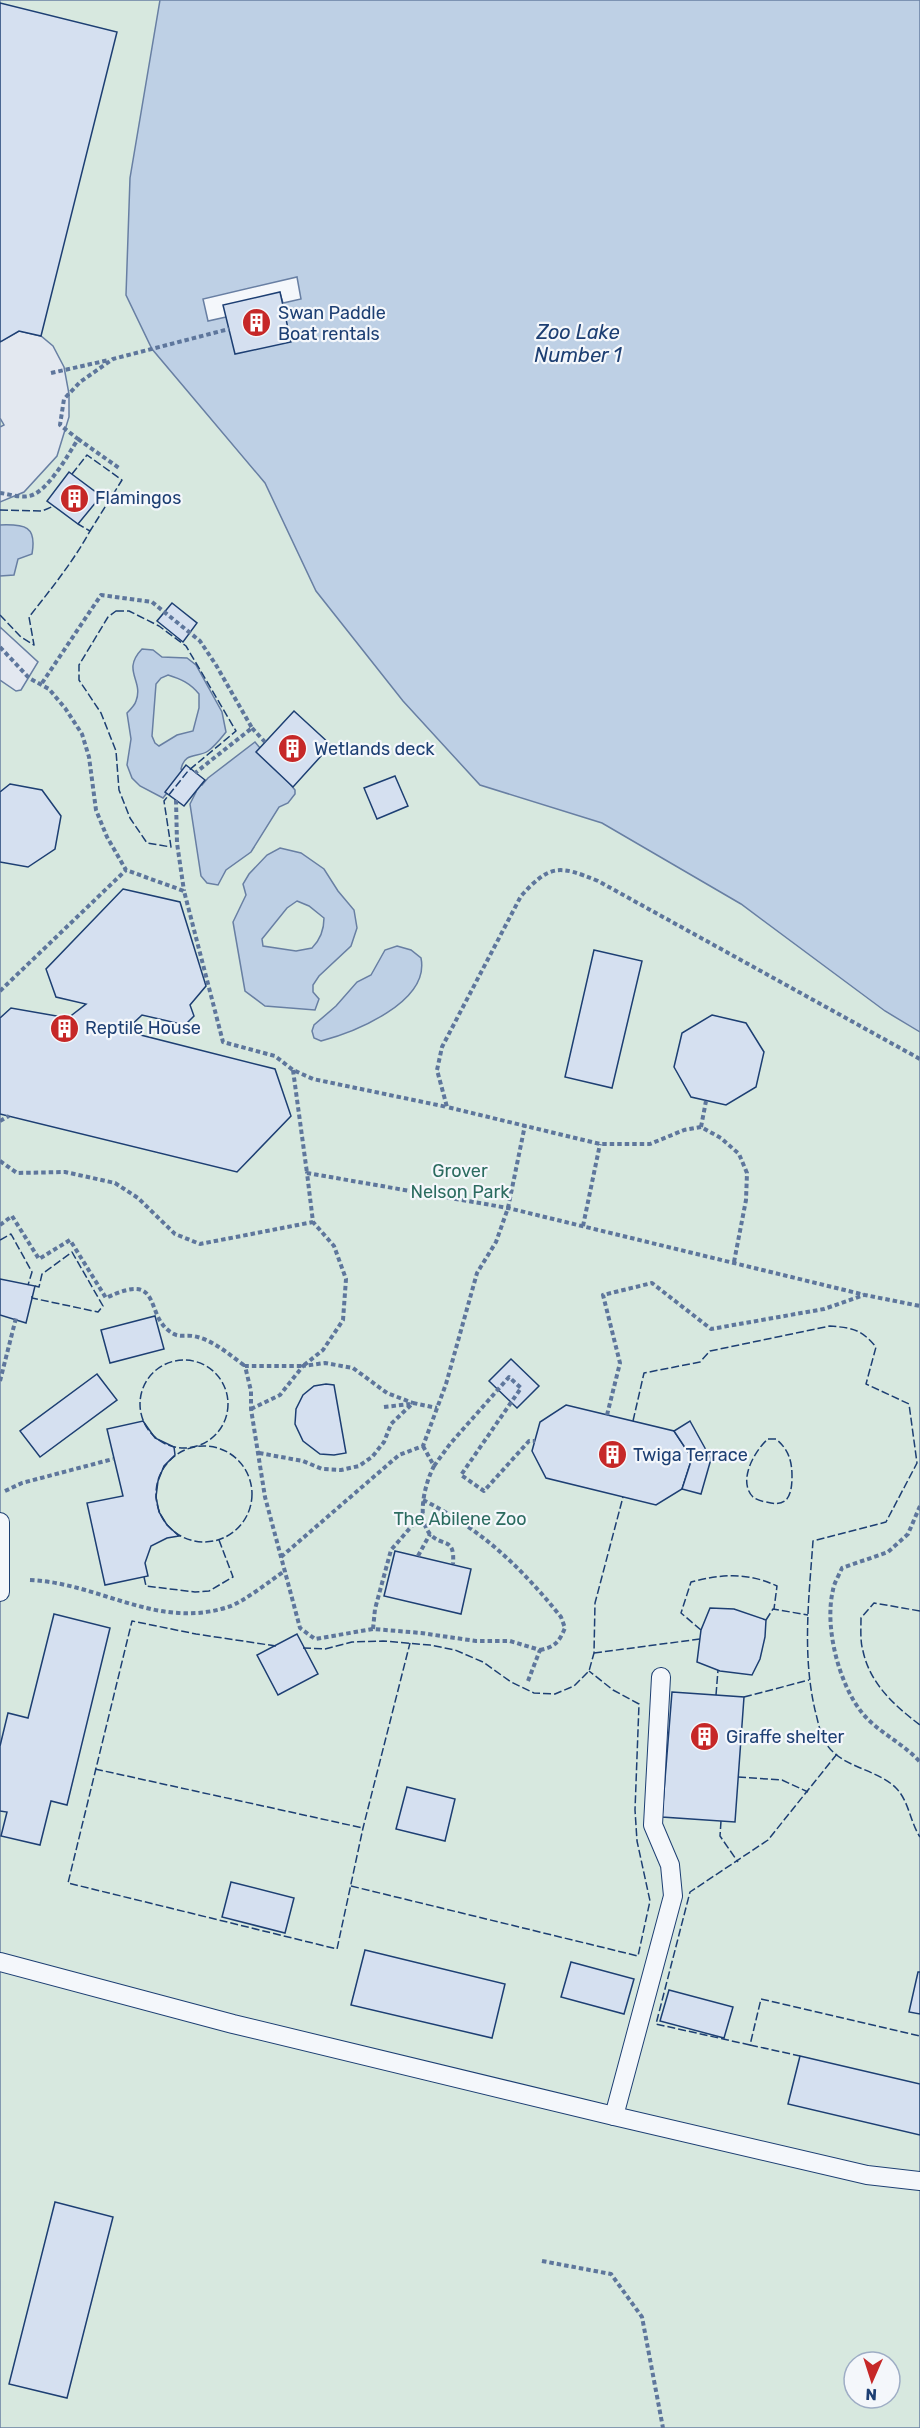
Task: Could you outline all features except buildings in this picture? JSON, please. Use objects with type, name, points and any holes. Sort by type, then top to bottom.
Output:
[{"type":"lane","points":[[0,1522],[1,1585]]},
{"type":"lane","points":[[614,2116],[673,1896],[670,1865],[653,1826],[661,1677]]},
{"type":"lane","points":[[0,1962],[233,2024],[614,2116],[867,2175],[920,2181]]},
{"type":"path","points":[[51,373],[229,329]]},
{"type":"path","points":[[113,359],[80,382],[64,399],[60,425],[120,468]]},
{"type":"path","points":[[0,493],[26,497],[37,494],[54,476],[78,439]]},
{"type":"path","points":[[42,683],[101,595],[152,602],[200,641],[252,728],[265,742]]},
{"type":"path","points":[[0,647],[29,678],[42,683],[65,708],[82,734],[89,757],[96,810],[107,837],[126,870],[184,891]]},
{"type":"path","points":[[195,772],[252,728]]},
{"type":"path","points":[[176,800],[177,843],[184,891],[223,1042],[275,1056],[293,1070],[313,1079],[447,1107],[600,1144],[650,1144],[684,1130],[701,1127],[721,1138],[739,1154],[747,1173],[746,1200],[734,1262]]},
{"type":"path","points":[[447,1107],[437,1070],[441,1047],[521,896],[539,876],[558,869],[578,873],[598,881],[920,1059]]},
{"type":"path","points":[[0,991],[126,870]]},
{"type":"path","points":[[251,1409],[280,1395],[303,1366],[324,1350],[343,1320],[346,1280],[334,1246],[313,1222],[293,1070]]},
{"type":"path","points":[[701,1127],[706,1101]]},
{"type":"path","points":[[0,1121],[9,1116]]},
{"type":"path","points":[[434,1466],[423,1446],[446,1384],[477,1273],[496,1242],[508,1208],[525,1125]]},
{"type":"path","points":[[583,1226],[600,1144]]},
{"type":"path","points":[[0,1161],[17,1173],[65,1172],[115,1183],[138,1198],[175,1234],[200,1244],[313,1222]]},
{"type":"path","points":[[307,1173],[508,1208],[865,1295],[920,1306]]},
{"type":"path","points":[[0,1225],[12,1216],[39,1259],[70,1240],[106,1298],[125,1288],[137,1288],[148,1295],[166,1328],[176,1336],[194,1336],[218,1347],[245,1366],[303,1366],[325,1363],[353,1368],[387,1393],[413,1404],[437,1408]]},
{"type":"path","points":[[607,1415],[620,1363],[603,1295],[652,1283],[711,1329],[824,1309],[865,1295]]},
{"type":"path","points":[[0,1381],[16,1318]]},
{"type":"path","points":[[245,1366],[251,1391],[251,1409],[265,1497],[300,1628],[315,1639],[373,1629],[421,1632],[476,1641],[510,1641],[540,1650],[554,1647],[565,1628],[561,1617],[501,1551],[457,1518],[423,1500]]},
{"type":"path","points":[[453,1564],[454,1553],[450,1545],[430,1534],[423,1513],[423,1500],[428,1478],[434,1466],[450,1444],[509,1377],[521,1388],[461,1475],[484,1491],[529,1441],[535,1441]]},
{"type":"path","points":[[384,1407],[413,1404]]},
{"type":"path","points":[[259,1453],[303,1461],[322,1468],[341,1470],[358,1466],[372,1457],[384,1442],[391,1424],[413,1404]]},
{"type":"path","points":[[281,1557],[399,1455],[423,1446]]},
{"type":"path","points":[[0,1493],[22,1483],[113,1459]]},
{"type":"path","points":[[920,1506],[908,1534],[888,1552],[842,1568],[833,1589],[830,1618],[836,1654],[849,1694],[864,1715],[920,1762]]},
{"type":"path","points":[[373,1629],[375,1609],[391,1550],[423,1513]]},
{"type":"path","points":[[418,1556],[430,1534]]},
{"type":"path","points":[[1,1585],[49,1581],[103,1594],[160,1613],[195,1615],[230,1607],[286,1570]]},
{"type":"path","points":[[528,1681],[540,1650]]},
{"type":"path","points":[[542,2261],[610,2274],[642,2317],[663,2428]]},
{"type":"green space","name":"The Abilene Zoo","points":[[0,0],[920,0],[920,2428],[0,2428]]},
{"type":"shaded area","points":[[19,331],[41,336],[53,346],[64,367],[69,394],[69,417],[57,456],[24,492],[0,502],[0,427],[4,425],[0,418],[0,342]]},
{"type":"shaded area","points":[[0,627],[38,662],[21,690],[16,691],[0,680]]},
{"type":"water","name":"Zoo Lake Number 1","points":[[160,0],[920,0],[920,1032],[885,1011],[741,904],[602,823],[480,785],[403,701],[316,591],[265,483],[152,349],[126,295],[130,178]]},
{"type":"water","points":[[0,525],[22,526],[31,532],[33,538],[32,554],[18,559],[14,575],[0,576]]},
{"type":"water","points":[[142,649],[153,650],[162,657],[187,658],[196,665],[222,712],[226,732],[208,751],[189,757],[183,763],[181,769],[183,772],[202,785],[255,742],[295,790],[295,794],[288,803],[279,807],[251,852],[226,870],[218,885],[207,883],[201,876],[190,804],[196,792],[178,779],[163,798],[140,786],[132,778],[127,765],[131,739],[127,713],[135,704],[138,694],[133,670],[136,657]],"holes":[[[168,675],[189,684],[199,694],[199,708],[193,731],[177,735],[159,746],[152,736],[156,684]]]},
{"type":"water","points":[[280,848],[301,853],[324,869],[354,910],[357,928],[351,946],[319,976],[313,985],[313,992],[319,999],[315,1010],[265,1006],[245,991],[233,922],[246,895],[243,884],[267,855]],"holes":[[[297,901],[309,906],[324,918],[321,934],[312,948],[296,951],[263,946],[262,939],[287,908]]]},
{"type":"water","points":[[397,946],[411,950],[421,958],[421,974],[414,988],[387,1013],[370,1022],[321,1041],[314,1038],[312,1031],[314,1025],[336,1006],[357,982],[371,975],[385,950]]},
{"type":"pier","points":[[297,277],[301,299],[283,303],[280,293],[226,317],[208,321],[203,299]]},
{"type":"fence","points":[[72,474],[87,455],[122,480],[90,531]]},
{"type":"fence","points":[[0,510],[42,511],[54,506]]},
{"type":"fence","points":[[0,615],[21,637],[34,645],[29,617],[69,564],[90,531],[78,524]]},
{"type":"fence","points":[[116,611],[129,611],[159,626],[186,646],[236,731],[188,771],[164,801],[171,847],[147,843],[130,818],[119,790],[116,751],[101,713],[79,680],[79,665],[108,617],[116,611]]},
{"type":"fence","points":[[0,1240],[11,1234],[32,1272],[28,1285]]},
{"type":"fence","points":[[32,1296],[32,1298],[98,1312],[103,1306],[72,1252],[42,1274],[39,1287],[35,1286]]},
{"type":"fence","points":[[633,1421],[644,1373],[700,1362],[710,1351],[830,1326],[856,1330],[866,1336],[876,1347],[866,1384],[909,1404],[917,1463],[886,1522],[813,1541],[808,1604],[809,1668],[815,1710],[827,1745],[842,1759],[879,1776],[896,1788],[904,1799],[920,1837]]},
{"type":"fence","points":[[184,1360],[209,1367],[221,1379],[228,1404],[221,1429],[209,1441],[184,1448],[159,1441],[147,1429],[140,1404],[147,1379],[159,1367],[184,1360]]},
{"type":"fence","points":[[768,1439],[776,1439],[780,1443],[789,1455],[791,1465],[792,1481],[789,1496],[777,1504],[753,1497],[747,1483],[747,1475],[753,1458],[768,1439]]},
{"type":"fence","points":[[204,1446],[222,1449],[238,1460],[249,1476],[252,1494],[249,1512],[238,1528],[222,1539],[204,1542],[186,1539],[170,1528],[159,1512],[156,1494],[159,1476],[170,1460],[186,1449],[204,1446]]},
{"type":"fence","points":[[303,1648],[325,1649],[352,1642],[383,1641],[430,1645],[455,1650],[483,1662],[511,1682],[534,1693],[555,1694],[574,1686],[589,1671],[594,1653],[595,1603],[623,1497]]},
{"type":"fence","points":[[144,1577],[146,1586],[195,1592],[209,1591],[233,1577],[219,1540]]},
{"type":"fence","points":[[701,1630],[681,1613],[691,1582],[713,1577],[734,1576],[766,1581],[777,1586],[774,1609]]},
{"type":"fence","points":[[920,1611],[874,1603],[861,1618],[862,1647],[871,1674],[893,1702],[920,1725]]},
{"type":"fence","points":[[766,1620],[773,1609],[808,1615]]},
{"type":"fence","points":[[276,1646],[196,1634],[132,1621],[68,1883],[337,1949],[363,1828],[410,1643]]},
{"type":"fence","points":[[594,1653],[700,1639]]},
{"type":"fence","points":[[716,1695],[718,1670]]},
{"type":"fence","points":[[351,1886],[638,1956],[650,1901],[637,1841],[635,1810],[639,1704],[613,1690],[589,1671]]},
{"type":"fence","points":[[744,1697],[809,1680]]},
{"type":"fence","points":[[837,1754],[768,1840],[690,1892],[656,2024],[750,2045],[761,1999],[920,2036]]},
{"type":"fence","points":[[95,1769],[363,1828]]},
{"type":"fence","points":[[738,1777],[782,1780],[808,1792]]},
{"type":"fence","points":[[721,1821],[720,1836],[738,1862]]},
{"type":"fence","points":[[750,2045],[800,2056]]},
{"type":"place","name":"Swan Paddle Boat rentals","points":[[257,323]]},
{"type":"place","name":"Flamingos","points":[[74,498]]},
{"type":"place","name":"Wetlands deck","points":[[293,749]]},
{"type":"place","name":"Reptile House","points":[[64,1028]]},
{"type":"place","name":"Twiga Terrace","points":[[612,1455]]},
{"type":"place","name":"Giraffe shelter","points":[[705,1737]]},
{"type":"park label","name":"Grover Nelson Park","points":[[460,1181]]}]
